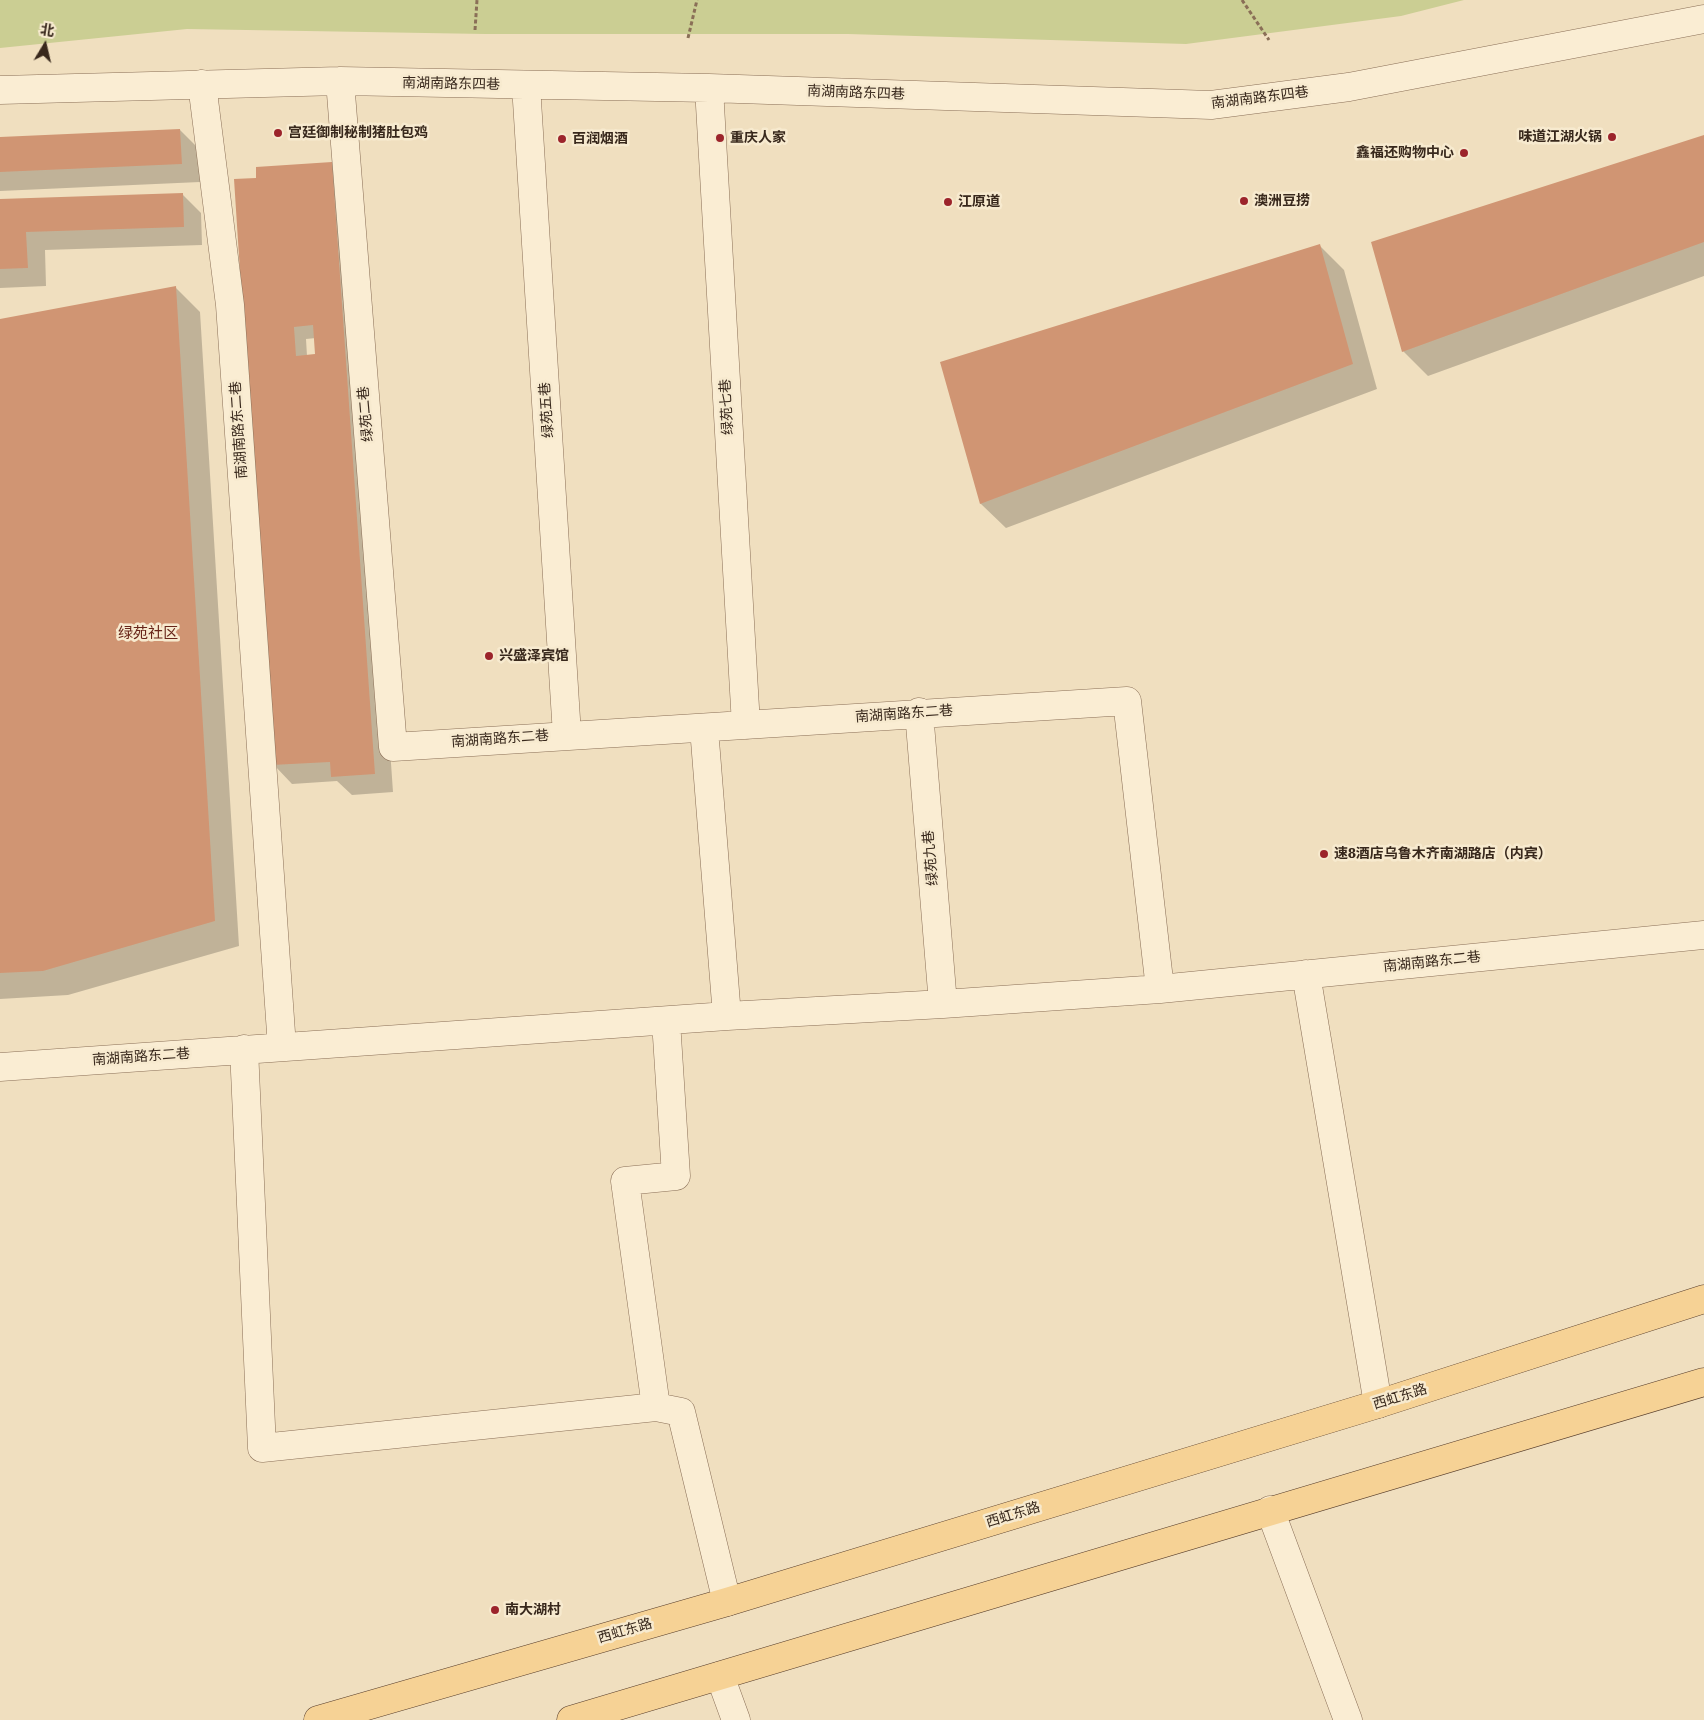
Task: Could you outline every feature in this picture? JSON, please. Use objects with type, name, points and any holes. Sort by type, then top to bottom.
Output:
[{"type":"main road","name":"西虹东路","points":[[318,1720],[727,1602],[1378,1404],[1704,1299]]},
{"type":"main road","points":[[571,1720],[1704,1382]]},
{"type":"street","name":"南湖南路东四巷","points":[[0,90],[340,81],[709,88],[1211,105],[1349,87],[1704,19]]},
{"type":"street","name":"绿苑二巷","points":[[340,81],[392,747]]},
{"type":"street","name":"南湖南路东二巷","points":[[202,84],[230,305],[282,1047]]},
{"type":"street","name":"绿苑五巷","points":[[526,85],[567,735]]},
{"type":"street","name":"绿苑七巷","points":[[709,88],[746,725]]},
{"type":"street","name":"南湖南路东二巷","points":[[392,747],[704,728],[919,712],[1127,701],[1160,988]]},
{"type":"street","name":"绿苑九巷","points":[[919,712],[943,1004]]},
{"type":"street","points":[[704,728],[727,1016]]},
{"type":"street","name":"南湖南路东二巷","points":[[0,1067],[1160,988],[1704,935]]},
{"type":"street","points":[[1306,974],[1378,1404]]},
{"type":"street","points":[[656,1407],[625,1181],[676,1176],[666,1021]]},
{"type":"street","points":[[244,1049],[262,1448],[656,1407],[681,1412],[727,1602]]},
{"type":"street","points":[[1270,1510],[1348,1720]]},
{"type":"street","points":[[720,1676],[736,1720]]},
{"type":"path","points":[[474,30],[477,0]]},
{"type":"path","points":[[688,38],[697,0]]},
{"type":"path","points":[[1242,0],[1269,40]]},
{"type":"green space","points":[[0,0],[1464,0],[1401,16],[1186,44],[848,34],[485,34],[187,29],[0,48]]},
{"type":"building","points":[[180,129],[182,164],[0,172],[0,137]]},
{"type":"building","points":[[1704,135],[1704,242],[1402,352],[1371,242]]},
{"type":"building","points":[[332,162],[375,774],[331,777],[330,762],[272,765],[234,179],[256,178],[256,167]],"holes":[[[313,325],[315,354],[296,356],[294,327]]]},
{"type":"building","points":[[183,193],[184,227],[26,232],[28,268],[0,269],[0,199]]},
{"type":"building","points":[[1320,244],[1353,364],[980,504],[940,362]]},
{"type":"building","points":[[176,286],[215,921],[43,971],[0,973],[0,319]]},
{"type":"place","name":"宫廷御制秘制猪肚包鸡","points":[[278,133]]},
{"type":"place","name":"味道江湖火锅","points":[[1612,137]]},
{"type":"place","name":"重庆人家","points":[[720,138]]},
{"type":"place","name":"百润烟酒","points":[[562,139]]},
{"type":"place","name":"鑫福还购物中心","points":[[1464,153]]},
{"type":"place","name":"澳洲豆捞","points":[[1244,201]]},
{"type":"place","name":"江原道","points":[[948,202]]},
{"type":"place","name":"兴盛泽宾馆","points":[[489,656]]},
{"type":"place","name":"速8酒店乌鲁木齐南湖路店（内宾）","points":[[1324,854]]},
{"type":"place","name":"南大湖村","points":[[495,1610]]},
{"type":"district","name":"绿苑社区","points":[[148,634]]}]
